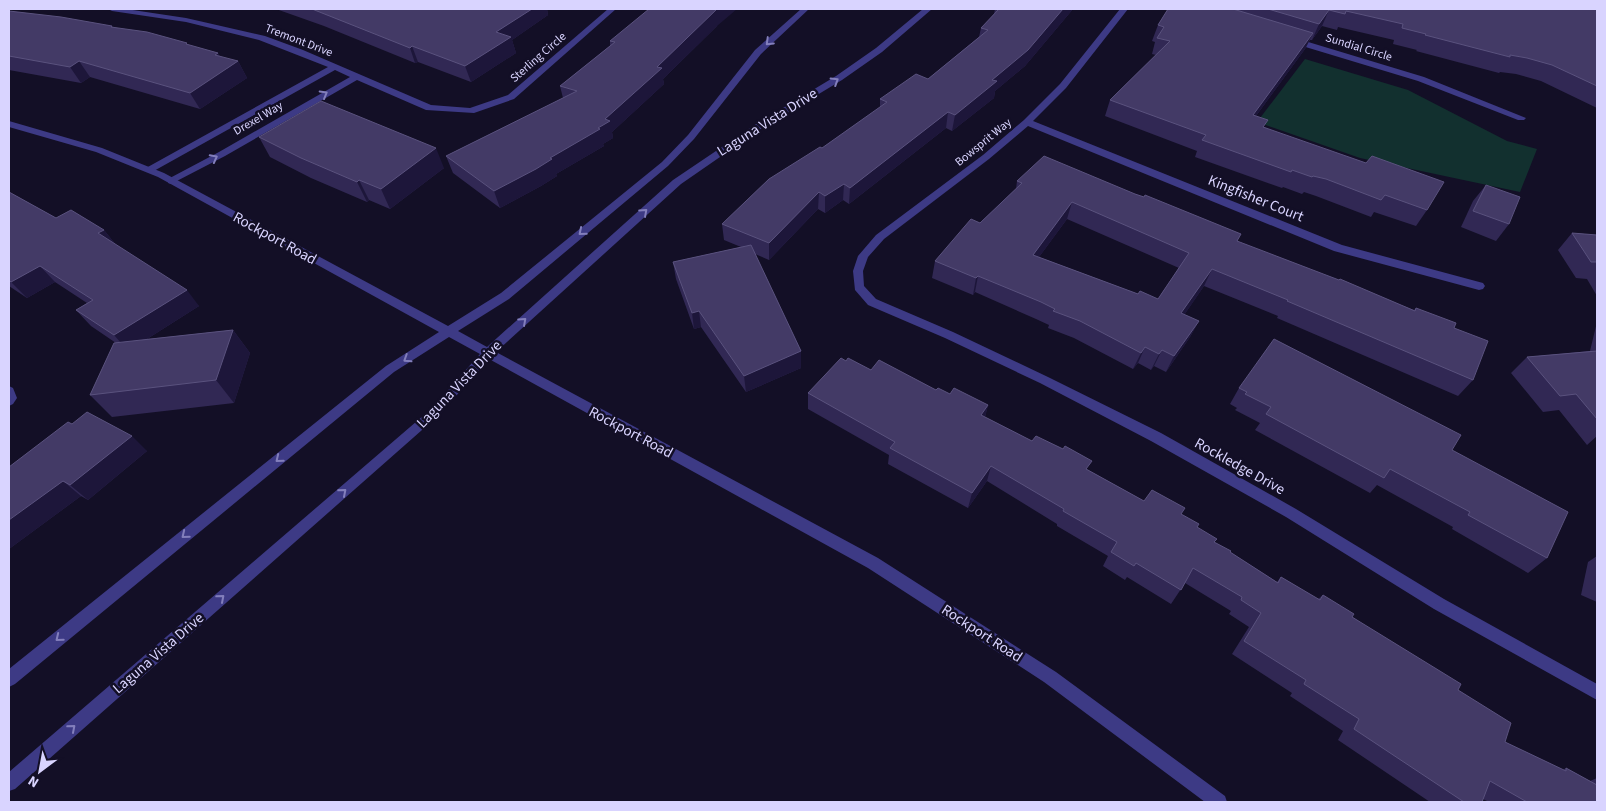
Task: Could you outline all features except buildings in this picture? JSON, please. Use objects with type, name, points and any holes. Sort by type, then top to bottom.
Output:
[{"type":"street","name":"Tremont Drive","points":[[112,9],[186,20],[262,38],[429,108],[471,111]]},
{"type":"street","points":[[153,15],[163,9]]},
{"type":"street","name":"Sterling Circle","points":[[471,111],[511,98],[612,9]]},
{"type":"street","points":[[9,679],[390,370],[505,296],[665,164],[691,137],[758,52],[805,9]]},
{"type":"street","name":"Laguna Vista Drive","points":[[9,783],[434,412],[487,354],[677,182],[734,142],[839,78],[886,45],[928,9]]},
{"type":"street","name":"Bowsprit Way","points":[[859,287],[858,271],[863,256],[880,238],[986,157],[1027,122],[1064,86],[1124,9]]},
{"type":"street","name":"Sundial Circle","points":[[1285,38],[1421,79],[1521,118]]},
{"type":"street","name":"Drexel Way","points":[[148,170],[334,67]]},
{"type":"street","name":"Drexel Way","points":[[171,181],[356,76]]},
{"type":"street","points":[[252,112],[276,122]]},
{"type":"street","name":"Kingfisher Court","points":[[1027,122],[1338,248],[1479,286]]},
{"type":"street","name":"Rockport Road","points":[[9,124],[99,150],[171,181],[873,563],[1050,676],[1219,802]]},
{"type":"street","name":"Rockledge Drive","points":[[859,287],[872,302],[1044,380],[1156,437],[1291,513],[1456,614],[1597,692]]},
{"type":"green space","points":[[1305,59],[1408,90],[1507,141],[1537,149],[1520,192],[1360,158],[1257,122]]}]
